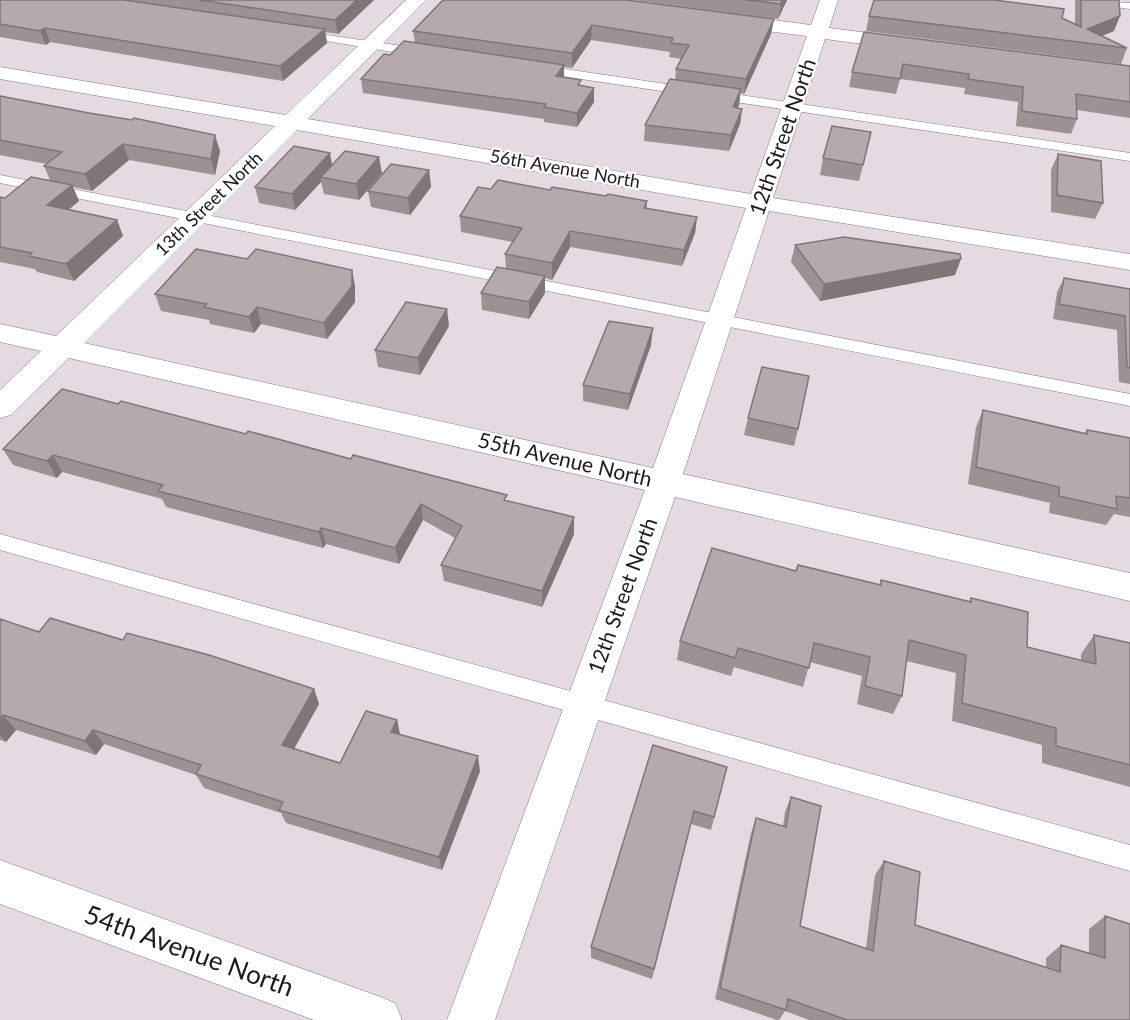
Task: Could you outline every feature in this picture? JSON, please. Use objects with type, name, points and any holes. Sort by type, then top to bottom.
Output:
[{"type":"street","name":"13th Street North","points":[[0,408],[417,0]]},
{"type":"street","name":"12th Street North","points":[[471,1020],[664,482],[829,0]]},
{"type":"street","points":[[713,18],[922,46]]},
{"type":"street","name":"56th Avenue North","points":[[0,73],[761,203],[1130,262]]},
{"type":"street","name":"55th Avenue North","points":[[0,333],[1130,587]]},
{"type":"street","name":"54th Avenue North","points":[[0,882],[378,1020]]},
{"type":"lane","points":[[1082,0],[1130,6]]},
{"type":"lane","points":[[291,33],[442,55]]},
{"type":"lane","points":[[524,67],[1130,157]]},
{"type":"lane","points":[[0,179],[1130,400]]},
{"type":"lane","points":[[0,542],[1130,858]]},
{"type":"building","points":[[0,0],[124,0],[325,29],[280,66],[45,28],[40,31],[0,24]]},
{"type":"building","points":[[199,0],[357,0],[335,20]]},
{"type":"building","points":[[443,0],[626,0],[774,19],[746,79],[676,69],[689,45],[671,43],[673,38],[592,25],[572,53],[413,31]]},
{"type":"building","points":[[746,0],[782,0],[781,4]]},
{"type":"building","points":[[874,0],[994,0],[1064,9],[1062,18],[1081,27],[1081,0],[1119,0],[1120,16],[1087,29],[1127,48],[869,16]]},
{"type":"building","points":[[864,32],[1130,66],[1130,102],[1076,94],[1077,119],[1022,111],[1023,87],[968,79],[969,74],[903,64],[900,79],[852,72]]},
{"type":"building","points":[[404,41],[564,65],[556,76],[581,80],[578,85],[594,88],[577,113],[544,107],[546,104],[361,79],[384,54],[390,55]]},
{"type":"building","points":[[670,79],[741,89],[733,107],[742,109],[731,135],[645,125]]},
{"type":"building","points":[[0,96],[89,113],[132,120],[134,118],[215,135],[211,159],[123,144],[85,174],[44,166],[62,152],[0,140]]},
{"type":"building","points":[[832,126],[871,132],[863,165],[823,158]]},
{"type":"building","points":[[294,146],[330,153],[292,194],[255,187]]},
{"type":"building","points":[[345,151],[379,157],[356,184],[321,177]]},
{"type":"building","points":[[1058,154],[1101,161],[1103,203],[1057,195]]},
{"type":"building","points":[[391,164],[429,170],[408,198],[368,191]]},
{"type":"building","points":[[31,177],[72,185],[47,205],[117,220],[66,264],[29,256],[32,253],[0,247],[0,197],[5,198]]},
{"type":"building","points":[[498,180],[550,190],[552,187],[647,201],[644,208],[697,217],[684,250],[570,231],[552,263],[505,254],[522,228],[460,216],[478,187],[491,189]]},
{"type":"building","points":[[844,237],[960,254],[961,259],[824,284],[795,245]]},
{"type":"building","points":[[196,249],[247,259],[256,249],[352,270],[352,286],[324,323],[257,307],[249,317],[204,307],[207,304],[155,294]]},
{"type":"building","points":[[497,267],[545,276],[529,302],[481,293]]},
{"type":"building","points":[[1064,278],[1130,289],[1130,368],[1127,367],[1125,316],[1059,304]]},
{"type":"building","points":[[406,302],[447,309],[418,358],[375,350]]},
{"type":"building","points":[[609,321],[653,328],[630,394],[583,385]]},
{"type":"building","points":[[762,367],[809,376],[798,429],[748,418]]},
{"type":"building","points":[[62,389],[118,404],[121,401],[246,434],[248,431],[351,459],[353,455],[507,495],[504,500],[574,517],[542,591],[441,565],[462,526],[421,504],[395,548],[321,528],[319,532],[158,491],[163,485],[53,455],[47,461],[3,449]]},
{"type":"building","points":[[983,410],[1087,434],[1087,430],[1130,438],[1130,498],[1116,496],[1117,509],[1059,496],[1059,487],[976,467]]},
{"type":"building","points":[[712,548],[796,571],[798,565],[881,585],[881,580],[971,602],[971,598],[1028,612],[1027,647],[1096,664],[1094,635],[1130,643],[1130,765],[1056,746],[1056,728],[962,703],[966,655],[909,640],[902,696],[865,686],[870,657],[814,643],[809,668],[738,648],[735,658],[680,641]]},
{"type":"building","points":[[50,618],[123,640],[127,633],[209,655],[314,689],[282,745],[340,763],[366,711],[397,720],[391,732],[478,756],[439,857],[279,810],[283,802],[196,774],[201,765],[93,730],[85,741],[3,715],[0,719],[0,619],[39,632]]},
{"type":"building","points":[[653,745],[727,767],[714,817],[694,811],[654,969],[591,947]]},
{"type":"building","points":[[791,797],[821,806],[800,926],[873,951],[884,861],[920,872],[915,925],[1060,972],[1061,945],[1105,958],[1105,916],[1130,924],[1130,1020],[847,1020],[788,999],[786,1010],[720,988],[756,818],[786,827]]}]
